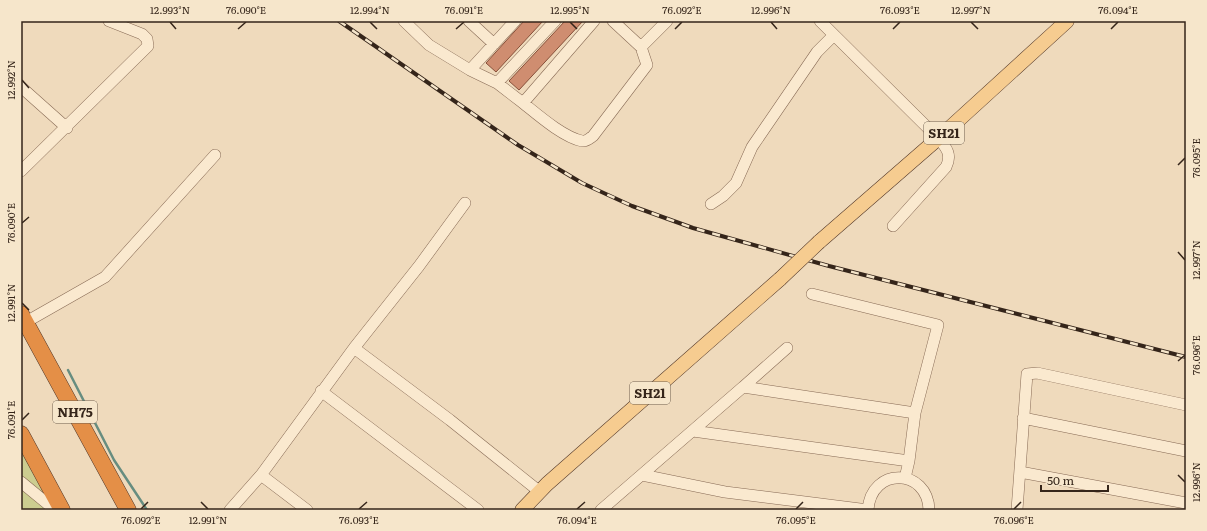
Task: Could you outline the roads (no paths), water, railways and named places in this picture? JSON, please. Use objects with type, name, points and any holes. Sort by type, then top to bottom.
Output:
[{"type":"highway","name":"NH75","points":[[24,318],[128,510]]},
{"type":"highway","points":[[21,434],[62,510]]},
{"type":"main road","name":"SH21","points":[[522,510],[540,492],[819,242],[938,138],[1067,21]]},
{"type":"street","points":[[21,171],[67,128],[148,46],[147,39],[142,34],[109,21]]},
{"type":"street","points":[[404,21],[429,44],[470,70],[497,83],[555,128],[582,141],[593,136],[647,65],[642,47],[613,21]]},
{"type":"street","points":[[468,21],[494,44]]},
{"type":"street","points":[[470,70],[515,21]]},
{"type":"street","points":[[497,83],[555,21]]},
{"type":"street","points":[[523,103],[594,21]]},
{"type":"street","points":[[642,47],[667,21]]},
{"type":"street","points":[[820,21],[938,138],[949,154],[946,167],[893,226]]},
{"type":"street","points":[[711,204],[723,196],[736,183],[752,147],[818,52],[834,35]]},
{"type":"street","points":[[21,87],[67,128]]},
{"type":"street","points":[[24,318],[105,277],[215,155]]},
{"type":"street","points":[[230,510],[261,475],[354,348],[419,266],[465,203]]},
{"type":"street","points":[[812,294],[938,325],[915,413],[909,461],[905,478]]},
{"type":"street","points":[[354,348],[450,420],[540,492]]},
{"type":"street","points":[[601,510],[787,348]]},
{"type":"street","points":[[1017,510],[1027,374],[1036,373],[1186,405]]},
{"type":"street","points":[[743,387],[915,413]]},
{"type":"street","points":[[321,392],[478,510]]},
{"type":"street","points":[[1024,418],[1186,451]]},
{"type":"street","points":[[693,431],[909,461]]},
{"type":"street","points":[[1020,472],[1186,503]]},
{"type":"street","points":[[261,475],[307,510]]},
{"type":"street","points":[[642,475],[725,492],[868,510],[873,492],[879,485],[887,480],[905,478],[921,487],[926,495],[929,510]]},
{"type":"street","points":[[21,482],[55,510]]},
{"type":"waterway","points":[[68,370],[114,460],[147,510]]},
{"type":"railway","points":[[339,21],[518,145],[582,183],[632,206],[693,228],[829,266],[1186,357]]}]
